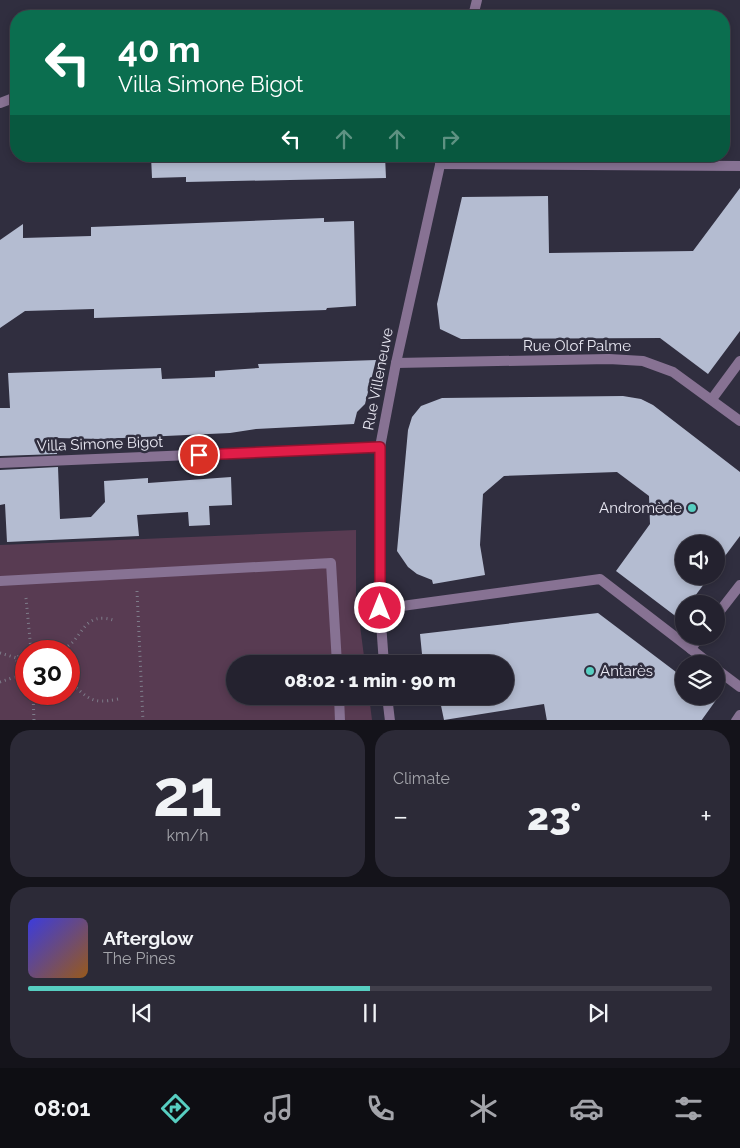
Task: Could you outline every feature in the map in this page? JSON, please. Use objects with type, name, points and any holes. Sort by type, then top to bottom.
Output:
[{"type":"street","name":"Rue Villeneuve","points":[[383,655],[380,608],[380,447],[396,362],[441,162]]},
{"type":"street","points":[[541,162],[740,166]]},
{"type":"street","name":"Rue Olof Palme","points":[[396,362],[609,359],[643,361],[673,372],[740,421]]},
{"type":"street","points":[[712,399],[740,361]]},
{"type":"street","name":"Villa Simone Bigot","points":[[0,463],[380,447]]},
{"type":"street","points":[[0,581],[331,563],[336,655]]},
{"type":"street","points":[[380,608],[600,579],[699,655]]},
{"type":"street","points":[[725,604],[740,585]]},
{"type":"street","points":[[691,649],[694,645]]},
{"type":"street","points":[[725,676],[740,687]]},
{"type":"street","points":[[339,705],[340,720]]},
{"type":"street","points":[[388,705],[390,720]]},
{"type":"street","points":[[736,720],[740,714]]},
{"type":"path","points":[[136,574],[143,720]]},
{"type":"path","points":[[24,580],[30,640]]},
{"type":"path","points":[[73,640],[89,623],[106,617],[116,620]]},
{"type":"path","points":[[0,652],[15,657]]},
{"type":"path","points":[[0,682],[15,677]]},
{"type":"path","points":[[80,690],[90,699],[100,703],[118,699]]},
{"type":"path","points":[[33,705],[34,720]]},
{"type":"shaded area","points":[[356,530],[356,595],[364,655],[226,655],[226,705],[370,705],[372,720],[0,720],[0,545]]},
{"type":"building","points":[[151,162],[385,162],[386,178],[186,182],[186,177],[152,178]]},
{"type":"building","points":[[740,188],[740,331],[708,374],[660,338],[461,339],[440,329],[437,304],[462,197],[548,196],[549,253],[693,251]]},
{"type":"building","points":[[324,218],[324,222],[354,221],[356,306],[327,308],[326,310],[94,318],[94,309],[25,311],[0,328],[0,240],[23,224],[23,238],[91,236],[91,227]]},
{"type":"building","points":[[376,360],[365,404],[357,412],[354,424],[256,429],[230,433],[101,439],[56,438],[57,454],[0,456],[0,408],[10,408],[8,373],[161,368],[162,379],[215,377],[215,371],[259,368],[258,364]]},
{"type":"building","name":"Andromède","points":[[623,396],[641,399],[653,405],[740,472],[740,536],[725,556],[725,535],[675,535],[675,585],[703,585],[696,595],[675,595],[675,616],[616,571],[650,524],[649,496],[617,472],[504,476],[483,494],[480,545],[485,575],[433,584],[432,580],[417,574],[408,567],[397,551],[408,430],[412,417],[421,406],[442,398]]},
{"type":"building","points":[[58,467],[60,519],[91,517],[105,502],[104,481],[148,478],[148,483],[231,477],[232,505],[209,506],[210,525],[189,526],[188,512],[137,515],[139,536],[7,542],[5,504],[0,505],[0,470]]},
{"type":"building","name":"Antarès","points":[[598,613],[675,671],[675,705],[713,705],[702,720],[547,720],[544,704],[444,720],[441,705],[514,705],[514,655],[422,655],[420,634]]},
{"type":"place","name":"Andromède","points":[[692,508]]},
{"type":"place","name":"Antarès","points":[[590,671]]},
{"type":"route","points":[[199,455],[380,447],[380,608]]}]
